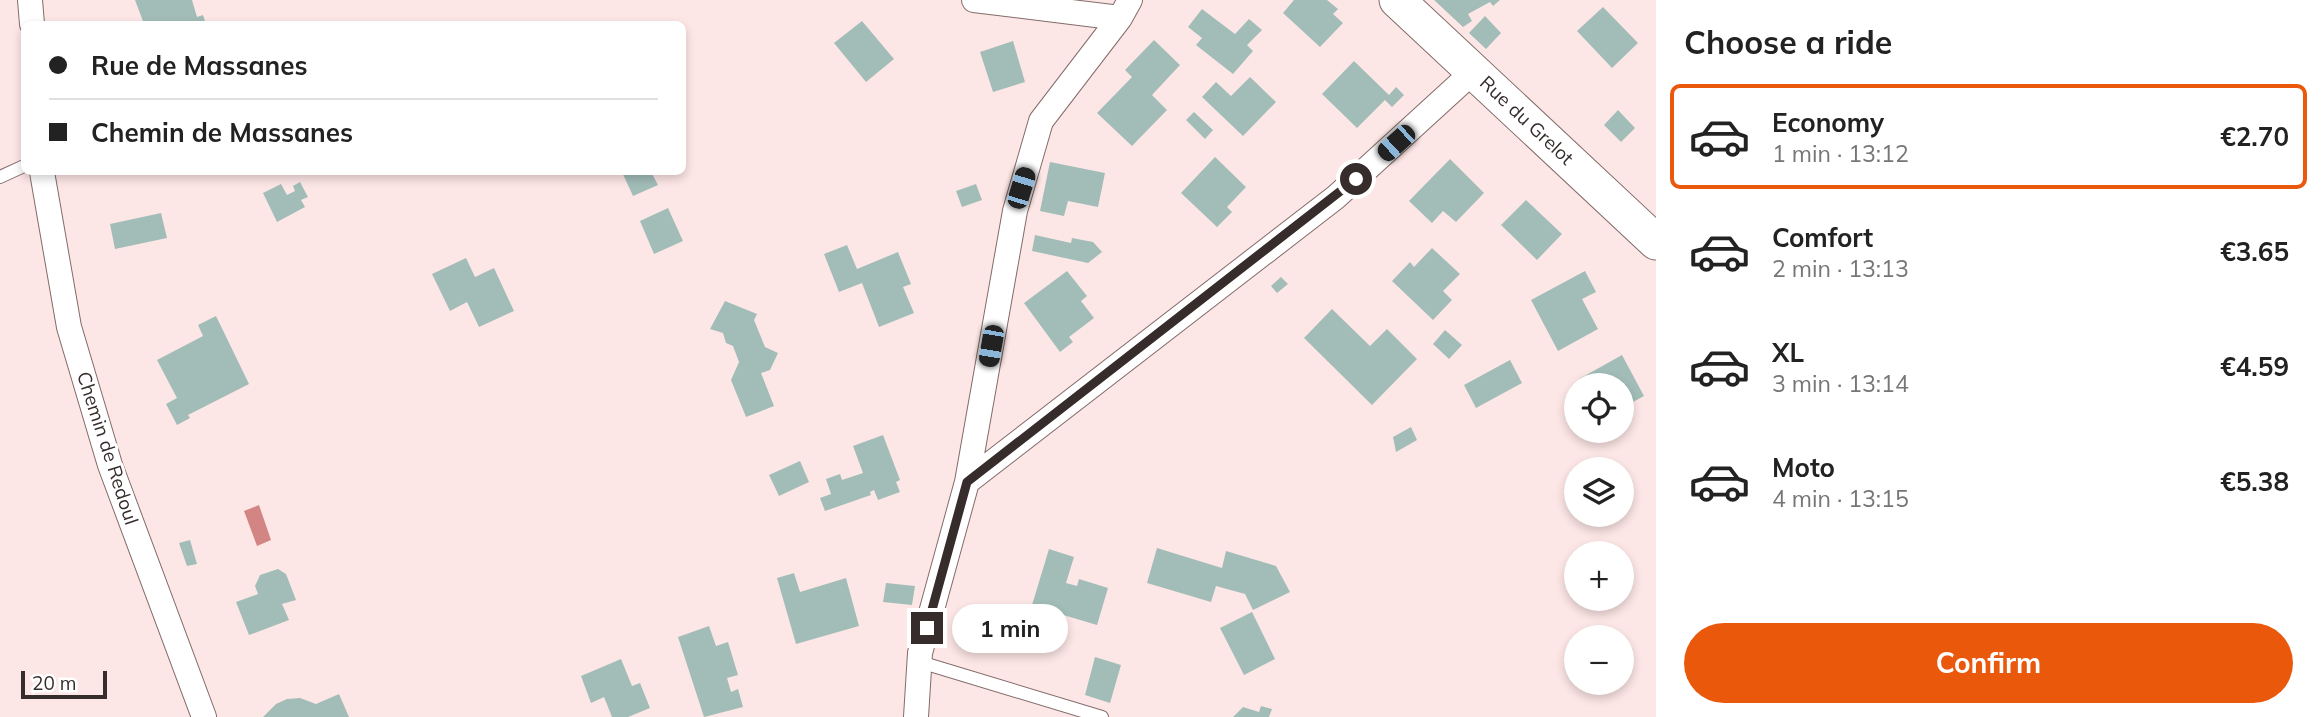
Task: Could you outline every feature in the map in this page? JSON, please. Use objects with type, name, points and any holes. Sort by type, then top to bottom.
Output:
[{"type":"street","points":[[30,0],[32,21]]},
{"type":"street","points":[[974,0],[1125,9]]},
{"type":"street","name":"Rue du Grelot","points":[[1397,0],[1656,241]]},
{"type":"street","points":[[916,717],[919,662],[967,482],[1015,211],[1041,121],[1125,9]]},
{"type":"street","points":[[967,482],[1336,197],[1475,70]]},
{"type":"street","name":"Chemin de Redoul","points":[[43,175],[69,327],[106,452],[204,717]]},
{"type":"lane","points":[[0,177],[21,167]]},
{"type":"lane","points":[[919,662],[1102,717]]},
{"type":"shaded area","points":[[259,505],[271,540],[257,546],[244,511]]},
{"type":"building","points":[[135,0],[192,0],[197,17],[203,15],[205,21],[143,21]]},
{"type":"building","points":[[1294,0],[1327,0],[1338,9],[1333,14],[1343,23],[1320,47],[1283,13]]},
{"type":"building","points":[[1434,0],[1500,0],[1493,6],[1490,2],[1468,14],[1472,21],[1463,27]]},
{"type":"building","points":[[1603,7],[1638,43],[1612,68],[1577,31]]},
{"type":"building","points":[[1202,9],[1235,34],[1249,19],[1262,30],[1247,45],[1253,51],[1233,74],[1196,45],[1202,38],[1188,27]]},
{"type":"building","points":[[1485,16],[1501,33],[1486,49],[1469,33]]},
{"type":"building","points":[[862,21],[894,59],[866,82],[834,43]]},
{"type":"building","points":[[1154,40],[1180,65],[1152,95],[1167,110],[1132,146],[1097,113],[1132,77],[1125,70]]},
{"type":"building","points":[[1013,41],[1025,82],[993,92],[980,52]]},
{"type":"building","points":[[1354,61],[1389,95],[1396,87],[1404,95],[1392,107],[1385,100],[1357,128],[1322,94]]},
{"type":"building","points":[[1250,77],[1276,102],[1243,136],[1202,97],[1216,82],[1231,96]]},
{"type":"building","points":[[1618,110],[1635,128],[1621,142],[1604,125]]},
{"type":"building","points":[[1194,112],[1213,130],[1205,139],[1186,120]]},
{"type":"building","points":[[1215,157],[1246,187],[1227,207],[1232,212],[1217,227],[1181,193]]},
{"type":"building","points":[[1450,159],[1484,193],[1456,222],[1443,211],[1432,223],[1409,201]]},
{"type":"building","points":[[1050,162],[1105,173],[1098,207],[1068,201],[1064,216],[1040,211]]},
{"type":"building","points":[[623,175],[653,175],[658,185],[633,196]]},
{"type":"building","points":[[300,182],[308,197],[301,200],[305,207],[277,222],[263,193],[281,184],[287,195],[295,191],[293,186]]},
{"type":"building","points":[[976,184],[982,200],[962,207],[956,191]]},
{"type":"building","points":[[1526,200],[1562,234],[1537,260],[1501,225]]},
{"type":"building","points":[[668,208],[683,241],[654,254],[640,221]]},
{"type":"building","points":[[161,213],[167,238],[115,249],[110,224]]},
{"type":"building","points":[[1035,235],[1071,243],[1072,238],[1093,242],[1102,252],[1088,263],[1032,251]]},
{"type":"building","points":[[847,245],[857,269],[898,252],[911,284],[903,287],[914,313],[879,327],[862,283],[839,292],[824,254]]},
{"type":"building","points":[[1432,248],[1460,274],[1443,291],[1452,300],[1433,320],[1392,281],[1410,262],[1414,267]]},
{"type":"building","points":[[466,258],[475,277],[494,268],[514,311],[479,327],[467,302],[450,311],[432,274]]},
{"type":"building","points":[[1067,271],[1087,296],[1081,301],[1094,318],[1069,337],[1073,342],[1060,352],[1024,303]]},
{"type":"building","points":[[1585,271],[1596,292],[1582,299],[1598,329],[1558,351],[1531,300]]},
{"type":"building","points":[[1281,277],[1288,284],[1277,293],[1271,286]]},
{"type":"building","points":[[725,301],[757,314],[754,320],[765,347],[778,353],[770,370],[761,373],[774,406],[746,417],[731,380],[739,362],[733,346],[726,343],[723,333],[710,329]]},
{"type":"building","points":[[1332,309],[1370,346],[1387,329],[1417,359],[1372,405],[1304,338]]},
{"type":"building","points":[[216,316],[249,384],[188,415],[190,418],[177,425],[166,404],[177,398],[157,360],[203,336],[198,325]]},
{"type":"building","points":[[1445,330],[1462,345],[1449,359],[1433,344]]},
{"type":"building","points":[[1622,355],[1632,373],[1590,373]]},
{"type":"building","points":[[1510,360],[1522,383],[1476,408],[1464,385]]},
{"type":"building","points":[[1634,377],[1644,396],[1634,401]]},
{"type":"building","points":[[1411,427],[1417,440],[1396,452],[1393,437]]},
{"type":"building","points":[[883,435],[900,480],[896,482],[900,492],[878,500],[874,490],[870,492],[871,495],[825,511],[820,498],[831,494],[826,479],[840,474],[842,480],[863,473],[853,446]]},
{"type":"building","points":[[800,461],[809,482],[779,496],[769,475]]},
{"type":"building","points":[[190,540],[197,564],[187,566],[179,543]]},
{"type":"building","points":[[1157,548],[1222,568],[1226,551],[1276,566],[1290,592],[1253,610],[1245,594],[1216,586],[1211,602],[1147,583]]},
{"type":"building","points":[[1049,549],[1074,557],[1066,583],[1077,586],[1079,579],[1108,588],[1097,625],[1050,611],[1042,639],[1013,630],[1019,609],[1037,615],[1039,607],[1032,605]]},
{"type":"building","points":[[278,569],[286,574],[296,600],[282,604],[289,620],[249,635],[236,602],[258,594],[255,586],[260,575]]},
{"type":"building","points":[[794,573],[800,592],[846,578],[859,626],[796,644],[777,578]]},
{"type":"building","points":[[886,583],[915,586],[912,605],[883,602]]},
{"type":"building","points":[[1252,612],[1275,659],[1244,675],[1220,628]]},
{"type":"building","points":[[709,626],[716,646],[728,642],[738,675],[727,678],[731,692],[738,689],[743,707],[704,717],[678,637]]},
{"type":"building","points":[[1095,657],[1121,665],[1110,703],[1085,695]]},
{"type":"building","points":[[621,659],[632,686],[640,683],[650,708],[628,717],[612,717],[604,697],[591,703],[581,676]]},
{"type":"building","points":[[339,694],[349,717],[263,717],[276,704],[287,699],[300,698],[316,704]]},
{"type":"building","points":[[1261,706],[1272,709],[1269,717],[1233,717],[1243,707],[1259,712]]},
{"type":"route","points":[[927,628],[967,482],[1356,179]]}]
